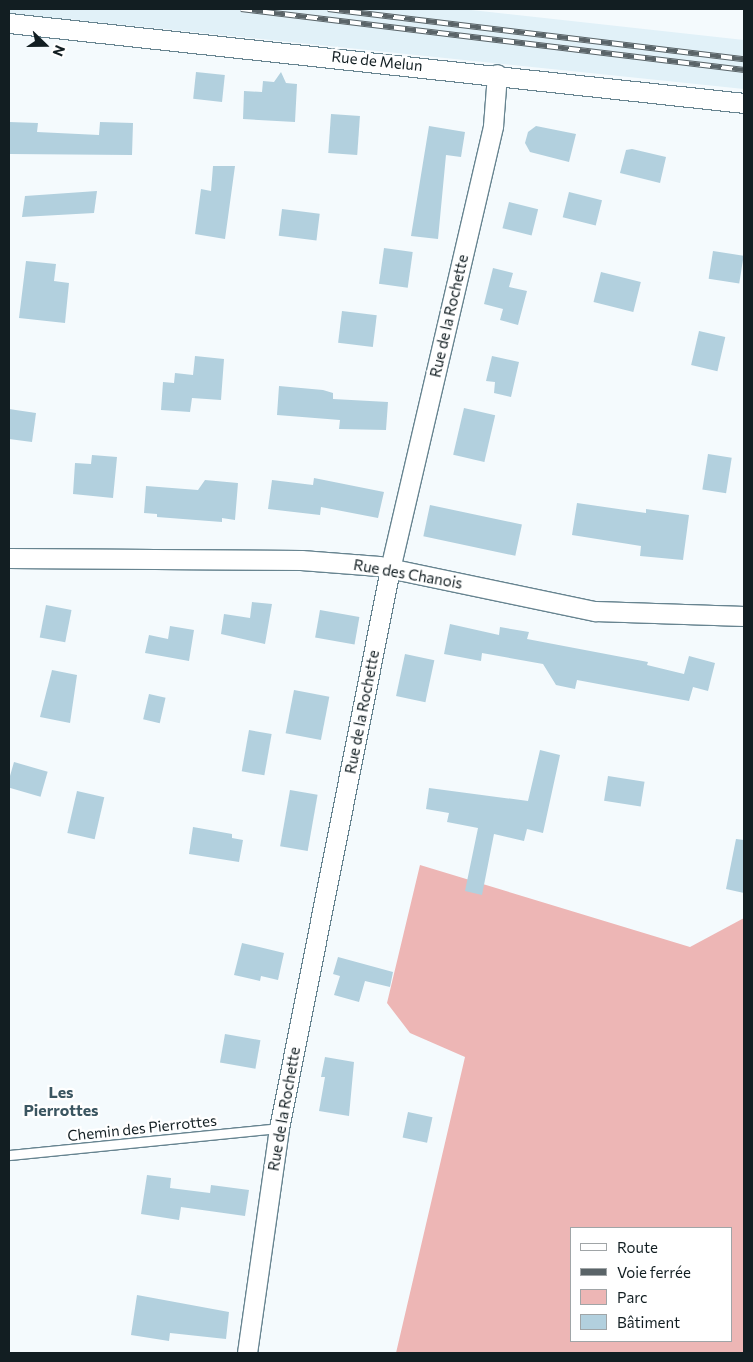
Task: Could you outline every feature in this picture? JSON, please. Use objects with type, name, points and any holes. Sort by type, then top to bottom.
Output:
[{"type":"street","name":"Rue de Melun","points":[[9,22],[497,74],[744,103]]},
{"type":"street","name":"Rue de la Rochette","points":[[247,1353],[279,1128],[390,568],[493,126],[497,74]]},
{"type":"street","name":"Rue des Chanois","points":[[9,558],[301,560],[390,568],[595,611],[744,616]]},
{"type":"lane","name":"Chemin des Pierrottes","points":[[9,1155],[279,1128]]},
{"type":"shaded area","points":[[9,9],[462,9],[744,40],[744,89],[9,13]]},
{"type":"green space","points":[[420,865],[690,947],[744,918],[744,1353],[396,1353],[465,1057],[410,1033],[387,1003]]},
{"type":"building","points":[[196,72],[225,75],[222,102],[193,99]]},
{"type":"building","points":[[281,72],[286,83],[297,84],[295,122],[243,119],[244,91],[262,92],[263,81],[274,82]]},
{"type":"building","points":[[331,114],[360,116],[357,155],[328,153]]},
{"type":"building","points":[[9,122],[38,123],[37,132],[99,135],[100,122],[133,123],[132,155],[9,154]]},
{"type":"building","points":[[429,126],[465,132],[461,157],[446,155],[438,239],[411,236]]},
{"type":"building","points":[[536,126],[576,134],[569,162],[530,152],[525,143],[528,132]]},
{"type":"building","points":[[632,149],[666,157],[660,183],[620,173],[626,150]]},
{"type":"building","points":[[213,166],[235,166],[225,239],[195,234],[201,189],[211,191]]},
{"type":"building","points":[[97,191],[94,213],[22,217],[25,196]]},
{"type":"building","points":[[569,192],[602,200],[596,225],[563,217]]},
{"type":"building","points":[[509,202],[538,209],[532,235],[502,228]]},
{"type":"building","points":[[282,209],[320,214],[316,240],[279,236]]},
{"type":"building","points":[[384,248],[413,252],[408,288],[379,284]]},
{"type":"building","points":[[713,251],[744,256],[739,284],[709,279]]},
{"type":"building","points":[[26,261],[56,264],[54,281],[69,283],[65,323],[19,318]]},
{"type":"building","points":[[493,268],[513,273],[509,287],[527,291],[518,325],[500,320],[503,309],[484,304]]},
{"type":"building","points":[[601,272],[641,282],[633,312],[594,302]]},
{"type":"building","points":[[342,311],[377,315],[373,347],[338,343]]},
{"type":"building","points":[[699,331],[725,337],[717,371],[691,365]]},
{"type":"building","points":[[195,356],[224,359],[221,400],[192,398],[190,412],[161,410],[163,382],[174,383],[175,373],[193,375]]},
{"type":"building","points":[[492,356],[519,362],[511,397],[494,393],[495,382],[486,381]]},
{"type":"building","points":[[279,386],[323,390],[333,393],[333,399],[388,402],[386,430],[339,429],[340,420],[277,415]]},
{"type":"building","points":[[464,408],[495,415],[484,462],[453,455]]},
{"type":"building","points":[[9,409],[36,413],[32,442],[9,439]]},
{"type":"building","points":[[708,454],[732,458],[726,493],[702,490]]},
{"type":"building","points":[[92,455],[117,457],[113,498],[73,494],[75,463],[91,464]]},
{"type":"building","points":[[314,478],[384,492],[378,518],[321,507],[320,515],[268,509],[272,480],[313,485]]},
{"type":"building","points":[[205,480],[238,483],[235,520],[222,518],[222,522],[157,517],[157,514],[144,513],[146,486],[198,490]]},
{"type":"building","points":[[577,503],[646,513],[646,509],[689,515],[683,560],[640,556],[641,546],[572,535]]},
{"type":"building","points":[[430,505],[522,525],[515,556],[423,536]]},
{"type":"building","points":[[252,602],[272,604],[265,644],[221,634],[224,614],[250,618]]},
{"type":"building","points":[[46,605],[72,610],[65,642],[40,637]]},
{"type":"building","points":[[320,610],[359,617],[355,645],[315,638]]},
{"type":"building","points":[[450,624],[499,635],[500,627],[529,632],[527,639],[648,662],[647,665],[684,674],[689,656],[715,663],[708,691],[693,687],[689,701],[577,680],[575,689],[556,685],[543,664],[482,653],[481,661],[444,654]]},
{"type":"building","points":[[170,626],[194,630],[189,661],[145,653],[149,635],[168,639]]},
{"type":"building","points":[[405,654],[434,660],[425,702],[396,696]]},
{"type":"building","points":[[52,670],[77,675],[70,723],[40,717]]},
{"type":"building","points":[[294,690],[329,697],[321,740],[286,733]]},
{"type":"building","points":[[149,694],[166,698],[160,723],[143,719]]},
{"type":"building","points":[[249,730],[272,734],[264,775],[242,771]]},
{"type":"building","points":[[540,750],[560,755],[543,833],[527,829],[524,841],[494,834],[482,895],[465,891],[478,828],[447,822],[449,813],[426,809],[429,788],[528,801]]},
{"type":"building","points":[[14,762],[48,772],[40,797],[9,788],[9,779]]},
{"type":"building","points":[[608,776],[645,782],[641,806],[604,801]]},
{"type":"building","points":[[290,790],[318,795],[308,851],[280,846]]},
{"type":"building","points":[[77,791],[104,797],[95,839],[67,833]]},
{"type":"building","points":[[193,827],[232,834],[232,838],[243,840],[239,862],[189,854]]},
{"type":"building","points":[[736,839],[744,840],[744,893],[726,889]]},
{"type":"building","points":[[242,943],[284,953],[278,980],[261,976],[260,981],[234,975]]},
{"type":"building","points":[[338,957],[393,972],[390,987],[365,981],[359,1002],[334,995],[340,976],[333,974]]},
{"type":"building","points":[[225,1034],[260,1040],[255,1069],[220,1063]]},
{"type":"building","points":[[325,1057],[354,1062],[349,1116],[319,1111],[325,1077],[321,1077]]},
{"type":"building","points":[[408,1112],[432,1117],[427,1143],[403,1137]]},
{"type":"building","points":[[147,1175],[171,1178],[170,1188],[210,1193],[211,1185],[249,1190],[245,1216],[181,1207],[179,1220],[141,1214]]},
{"type":"building","points":[[137,1295],[229,1312],[226,1339],[170,1333],[169,1341],[131,1335]]},
{"type":"railway","points":[[241,9],[744,70]]},
{"type":"railway","points":[[328,9],[744,59]]},
{"type":"district","name":"Les Pierrottes","points":[[61,1101]]}]
